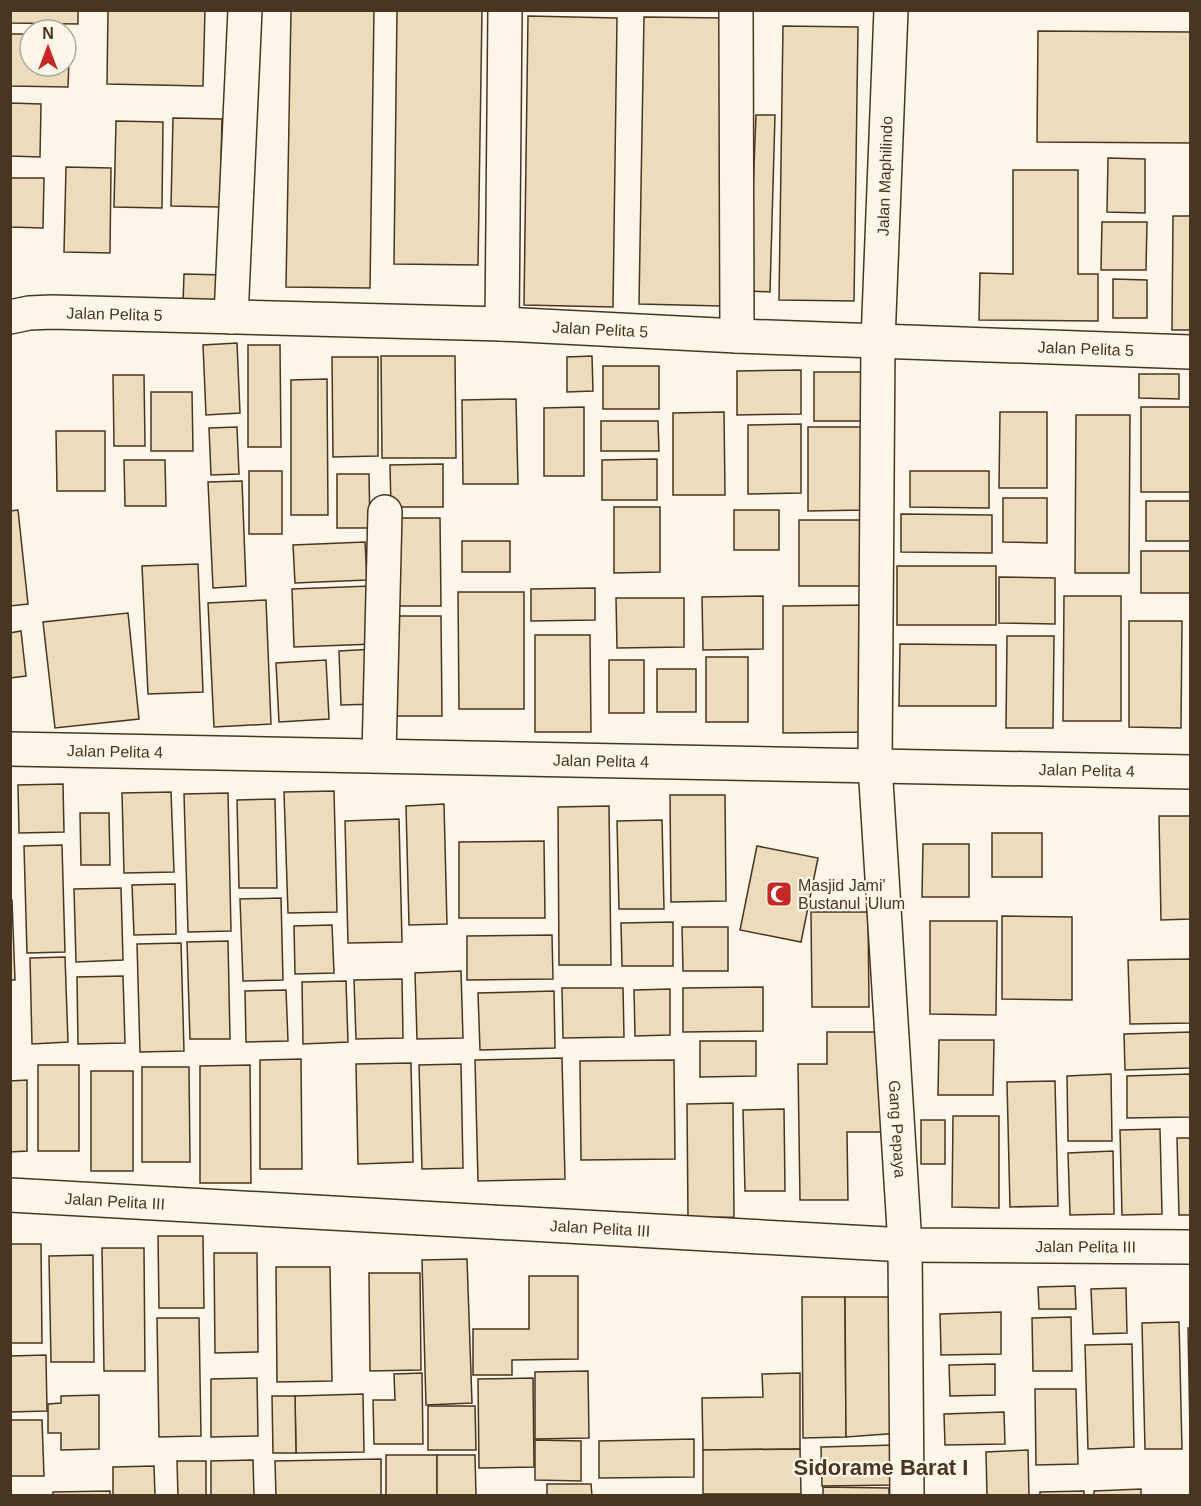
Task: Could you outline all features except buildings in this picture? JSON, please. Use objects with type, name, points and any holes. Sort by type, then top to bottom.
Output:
[{"type":"street","points":[[231,317],[245,10]]},
{"type":"street","points":[[502,324],[505,10]]},
{"type":"street","points":[[736,10],[737,336]]},
{"type":"street","name":"Jalan Maphilindo","points":[[875,765],[878,341],[891,10]]},
{"type":"street","name":"Jalan Pelita 5","points":[[10,317],[52,312],[502,324],[737,336],[1191,351]]},
{"type":"street","points":[[379,755],[385,512]]},
{"type":"street","name":"Jalan Pelita 4","points":[[10,749],[1191,772]]},
{"type":"street","name":"Gang Pepaya","points":[[875,765],[905,1245],[907,1496]]},
{"type":"street","name":"Jalan Pelita III","points":[[10,1195],[905,1245],[1191,1247]]},
{"type":"place","name":"Masjid Jami' Bustanul 'Ulum","points":[[779,894]]},
{"type":"district","name":"Sidorame Barat I","points":[[881,1467]]}]
